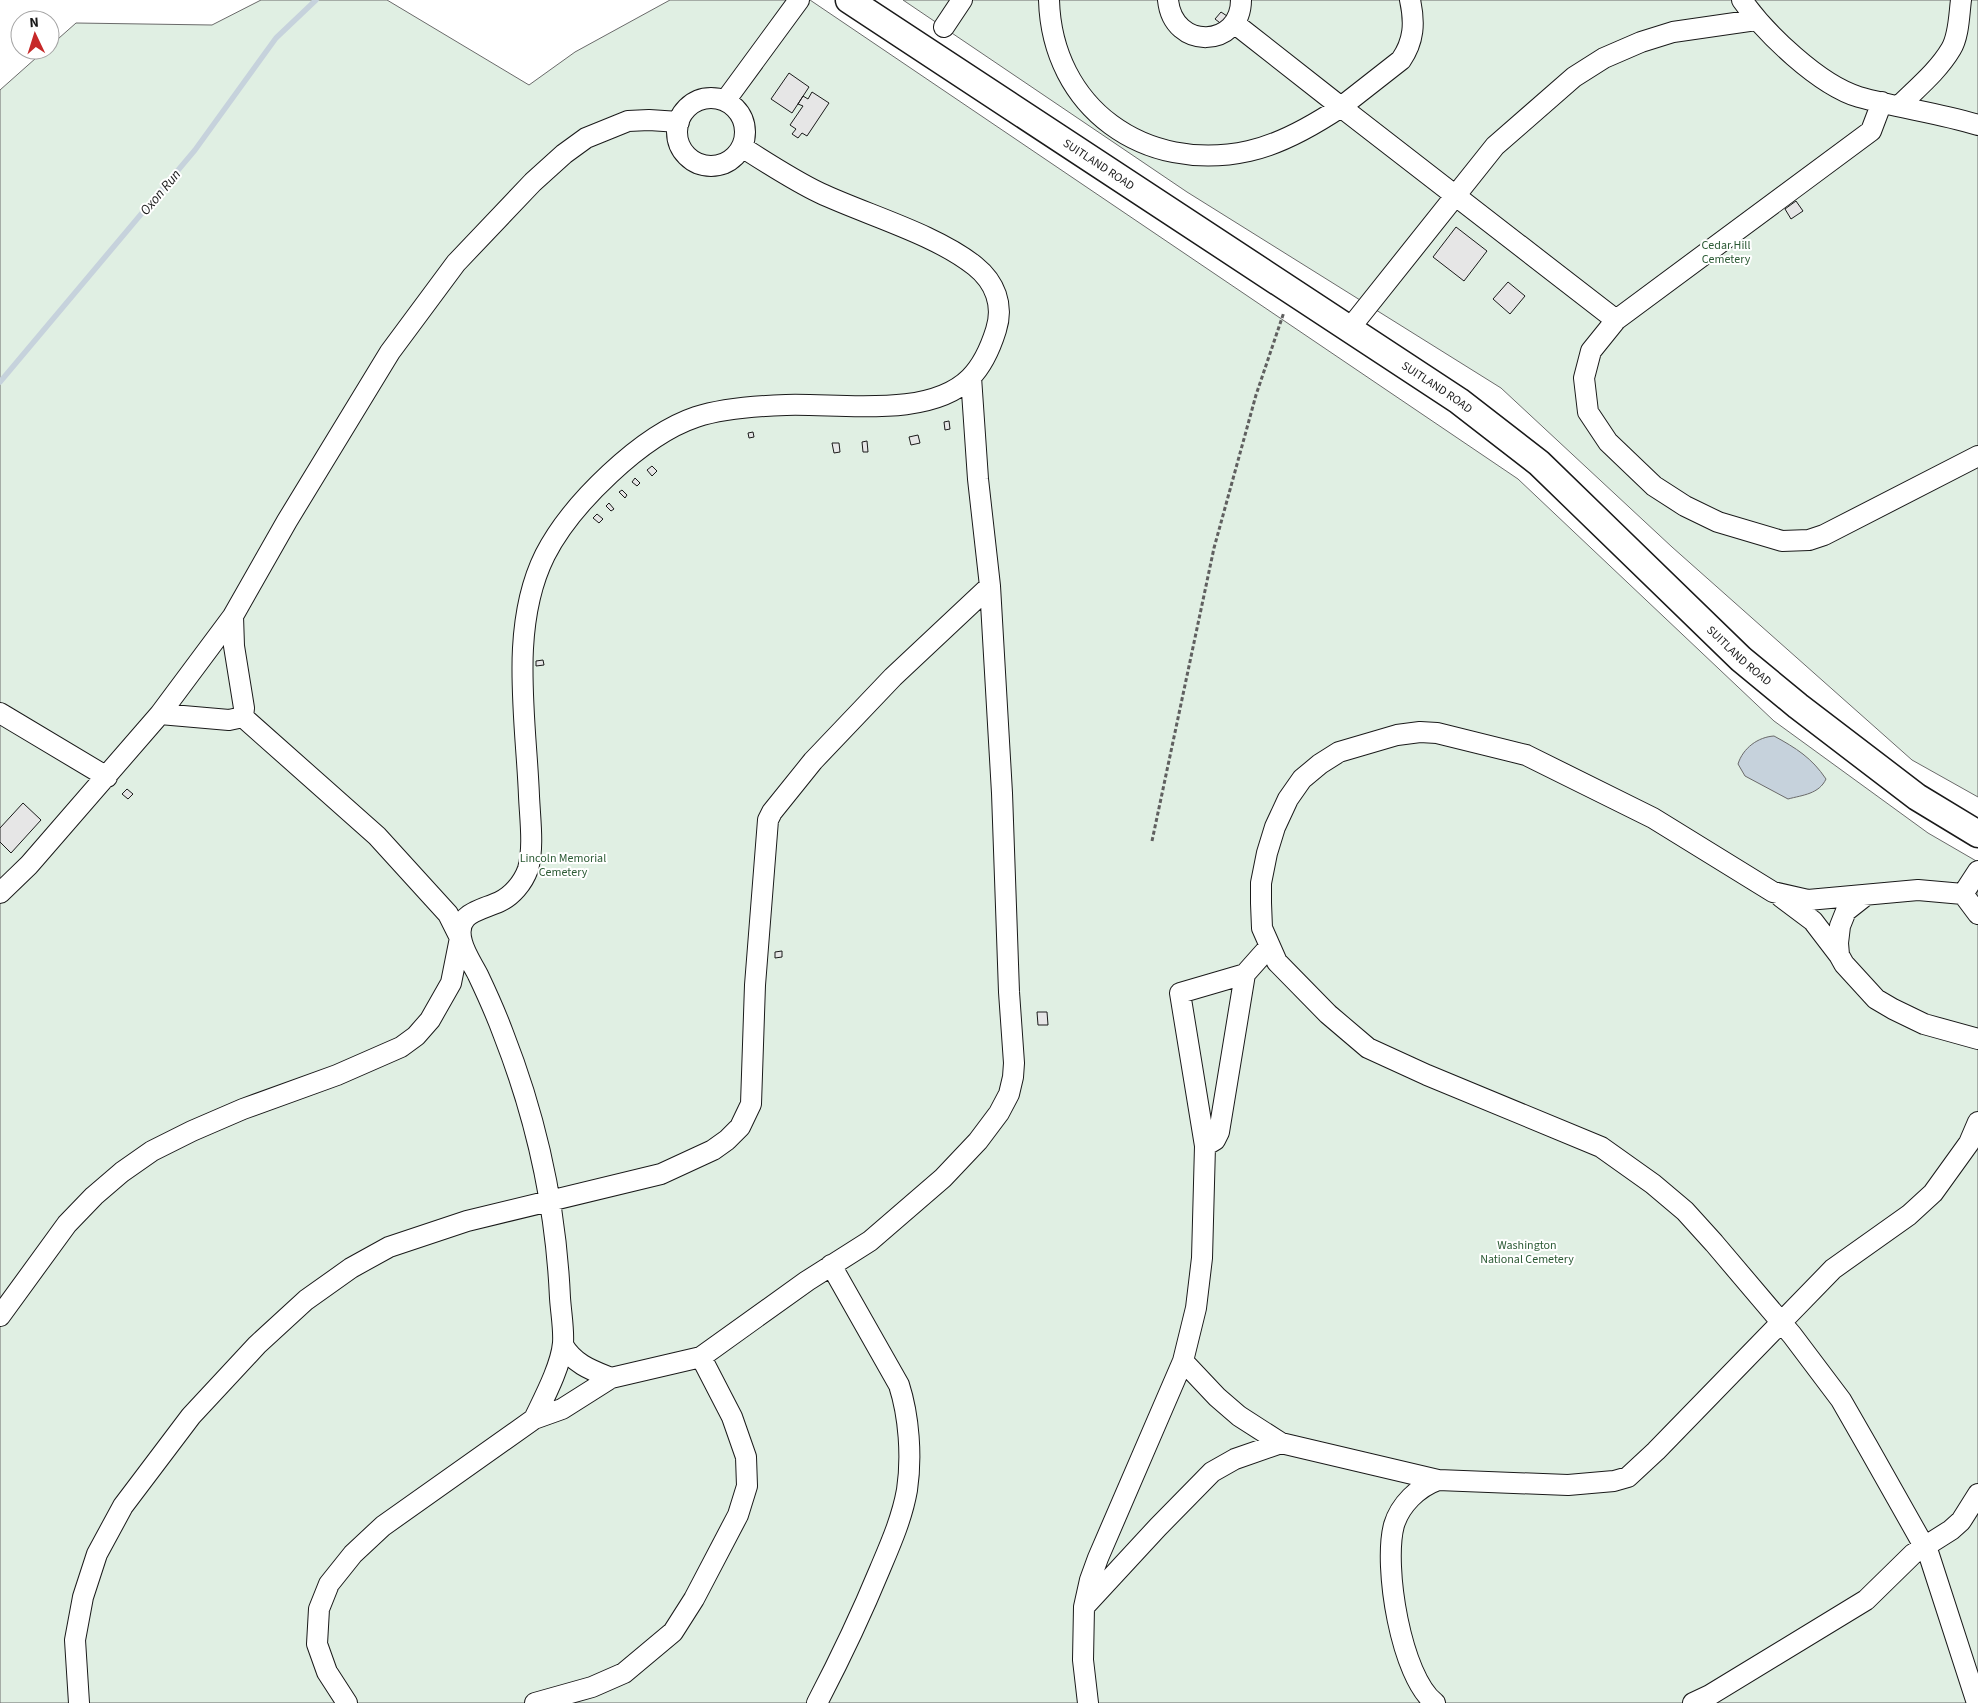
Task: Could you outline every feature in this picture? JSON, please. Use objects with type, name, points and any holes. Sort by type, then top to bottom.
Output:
[{"type":"main road","name":"SUITLAND ROAD","points":[[849,0],[1459,401],[1540,463],[1742,659],[1798,706],[1917,796],[1978,834]]},
{"type":"lane","points":[[725,101],[799,0]]},
{"type":"lane","points":[[944,27],[962,0]]},
{"type":"lane","points":[[1049,0],[1052,33],[1057,52],[1075,87],[1100,116],[1132,138],[1150,146],[1188,155],[1249,151],[1270,145],[1319,122],[1341,107],[1401,60],[1408,50],[1414,32],[1410,0]]},
{"type":"lane","points":[[1168,0],[1172,19],[1188,34],[1199,38],[1213,37],[1225,32],[1234,23],[1239,14],[1241,0]]},
{"type":"lane","points":[[1742,0],[1756,20],[1781,44],[1829,82],[1857,96],[1978,126]]},
{"type":"lane","points":[[1961,0],[1958,25],[1952,48],[1933,74],[1890,104],[1871,131],[1616,320],[1591,350],[1585,366],[1584,378],[1588,412],[1608,442],[1654,486],[1685,506],[1718,522],[1772,540],[1808,540],[1824,535],[1978,456]]},
{"type":"lane","points":[[1350,328],[1495,146],[1574,78],[1604,58],[1641,42],[1673,32],[1756,20]]},
{"type":"lane","points":[[1234,23],[1616,320]]},
{"type":"lane","points":[[717,98],[725,101],[739,112],[743,119],[745,136],[742,147],[726,163],[710,166],[701,165],[693,161],[682,149],[677,133],[679,122],[686,109],[700,100],[717,98]]},
{"type":"lane","points":[[0,892],[29,865],[160,714],[233,616],[287,521],[390,352],[456,263],[533,182],[564,154],[586,138],[628,121],[679,122]]},
{"type":"lane","points":[[0,1316],[67,1224],[101,1190],[152,1151],[243,1108],[376,1058],[416,1036],[438,1009],[451,983],[464,920],[473,910],[506,898],[516,889],[528,870],[531,826],[523,663],[524,618],[529,596],[545,554],[568,520],[619,465],[652,441],[696,417],[725,410],[784,405],[914,403],[943,395],[971,377],[990,347],[998,321],[999,306],[995,289],[979,268],[955,252],[817,191],[742,147]]},
{"type":"lane","points":[[347,1703],[327,1672],[318,1644],[319,1609],[329,1584],[353,1554],[383,1526],[534,1419],[562,1409],[611,1378],[701,1357],[757,1315],[870,1241],[943,1178],[978,1141],[999,1112],[1013,1077],[1006,877],[990,586],[978,479],[971,377]]},
{"type":"lane","points":[[80,1703],[75,1640],[83,1597],[97,1554],[123,1506],[190,1416],[257,1345],[306,1300],[352,1268],[389,1247],[467,1221],[661,1174],[713,1150],[740,1127],[751,1104],[754,985],[768,820],[813,761],[893,677],[990,586]]},
{"type":"lane","points":[[233,616],[234,646],[244,708],[243,717]]},
{"type":"lane","points":[[0,713],[106,776]]},
{"type":"lane","points":[[160,714],[229,720],[243,717]]},
{"type":"lane","points":[[243,717],[377,836],[448,914],[489,1000],[519,1075],[543,1166],[559,1273],[563,1345],[534,1419]]},
{"type":"lane","points":[[1978,1039],[1924,1024],[1876,999],[1844,964],[1813,921],[1773,892],[1653,818],[1526,755],[1437,733],[1420,732],[1396,735],[1339,752],[1320,764],[1302,779],[1288,799],[1267,853],[1261,883],[1262,928],[1277,962],[1301,988],[1368,1048],[1436,1079],[1601,1147],[1685,1211],[1782,1323],[1841,1400],[1924,1546],[1938,1578],[1978,1703]]},
{"type":"lane","points":[[1964,894],[1978,871]]},
{"type":"lane","points":[[1773,892],[1808,900],[1918,890],[1964,894]]},
{"type":"lane","points":[[1964,894],[1978,914]]},
{"type":"lane","points":[[1839,955],[1840,926],[1846,911],[1866,896]]},
{"type":"lane","points":[[1205,1146],[1215,1140],[1219,1132],[1246,974],[1269,946]]},
{"type":"lane","points":[[1088,1703],[1083,1660],[1084,1607],[1090,1580],[1183,1361],[1191,1336],[1202,1258],[1205,1146],[1180,993],[1246,974]]},
{"type":"lane","points":[[1183,1361],[1217,1397],[1240,1416],[1281,1443],[1438,1480],[1568,1485],[1614,1482],[1628,1477],[1782,1323],[1833,1269],[1909,1215],[1933,1193],[1969,1143],[1978,1122]]},
{"type":"lane","points":[[818,1703],[837,1665],[893,1537],[901,1515],[908,1476],[907,1428],[903,1399],[898,1385],[831,1265]]},
{"type":"lane","points":[[563,1345],[569,1355],[580,1365],[611,1378]]},
{"type":"lane","points":[[535,1703],[592,1687],[624,1673],[673,1632],[694,1599],[738,1515],[747,1486],[746,1457],[732,1417],[701,1357]]},
{"type":"lane","points":[[1084,1607],[1158,1526],[1212,1472],[1235,1459],[1281,1443]]},
{"type":"lane","points":[[1434,1703],[1419,1686],[1406,1651],[1393,1591],[1392,1551],[1394,1526],[1400,1513],[1416,1491],[1438,1480]]},
{"type":"lane","points":[[1693,1703],[1866,1600],[1913,1554],[1951,1530],[1961,1521],[1978,1494]]},
{"type":"path","points":[[1152,841],[1214,548],[1256,395],[1292,290]]},
{"type":"green space","points":[[261,0],[387,0],[529,85],[575,52],[670,0],[810,0],[1518,479],[1774,721],[1928,833],[1978,862],[1978,1703],[0,1703],[0,90],[34,60],[60,60],[60,37],[76,23],[212,25]]},
{"type":"green space","name":"Cedar Hill Cemetery","points":[[903,0],[1978,0],[1978,797],[1912,760],[1672,547],[1501,388],[1187,192]]},
{"type":"shaded area","points":[[1774,736],[1796,749],[1815,765],[1826,779],[1819,788],[1810,793],[1788,799],[1745,776],[1738,764],[1743,753],[1757,741]]},
{"type":"building","points":[[1221,12],[1230,18],[1224,26],[1215,19]]},
{"type":"building","points":[[789,73],[809,87],[792,113],[771,99]]},
{"type":"building","points":[[812,92],[829,103],[807,136],[802,133],[798,138],[792,134],[796,129],[790,125],[803,106],[798,104],[803,96],[808,99]]},
{"type":"building","points":[[1796,201],[1803,211],[1791,219],[1785,209]]},
{"type":"building","points":[[1456,227],[1487,251],[1464,281],[1433,257]]},
{"type":"building","points":[[1508,282],[1525,296],[1510,314],[1493,299]]},
{"type":"building","points":[[949,421],[950,429],[945,430],[944,422]]},
{"type":"building","points":[[753,432],[754,437],[749,438],[748,433]]},
{"type":"building","points":[[918,435],[920,443],[911,445],[909,437]]},
{"type":"building","points":[[867,441],[868,452],[863,452],[862,442]]},
{"type":"building","points":[[832,443],[839,443],[840,452],[834,453]]},
{"type":"building","points":[[652,466],[657,471],[652,476],[647,470]]},
{"type":"building","points":[[635,478],[640,483],[637,486],[632,482]]},
{"type":"building","points":[[622,490],[627,495],[625,498],[619,492]]},
{"type":"building","points":[[609,503],[614,509],[611,511],[606,506]]},
{"type":"building","points":[[597,514],[603,519],[599,523],[593,518]]},
{"type":"building","points":[[543,660],[544,665],[536,666],[536,661]]},
{"type":"building","points":[[127,789],[133,794],[128,799],[122,794]]},
{"type":"building","points":[[23,803],[41,820],[11,853],[0,842],[0,828]]},
{"type":"building","points":[[782,951],[782,957],[775,958],[775,952]]},
{"type":"building","points":[[1037,1012],[1047,1012],[1048,1025],[1038,1025]]},
{"type":"waterway","name":"Oxon Run","points":[[0,382],[195,150],[276,38],[316,0]]},
{"type":"park label","name":"Lincoln Memorial Cemetery","points":[[563,865]]},
{"type":"park label","name":"Washington National Cemetery","points":[[1527,1252]]}]
